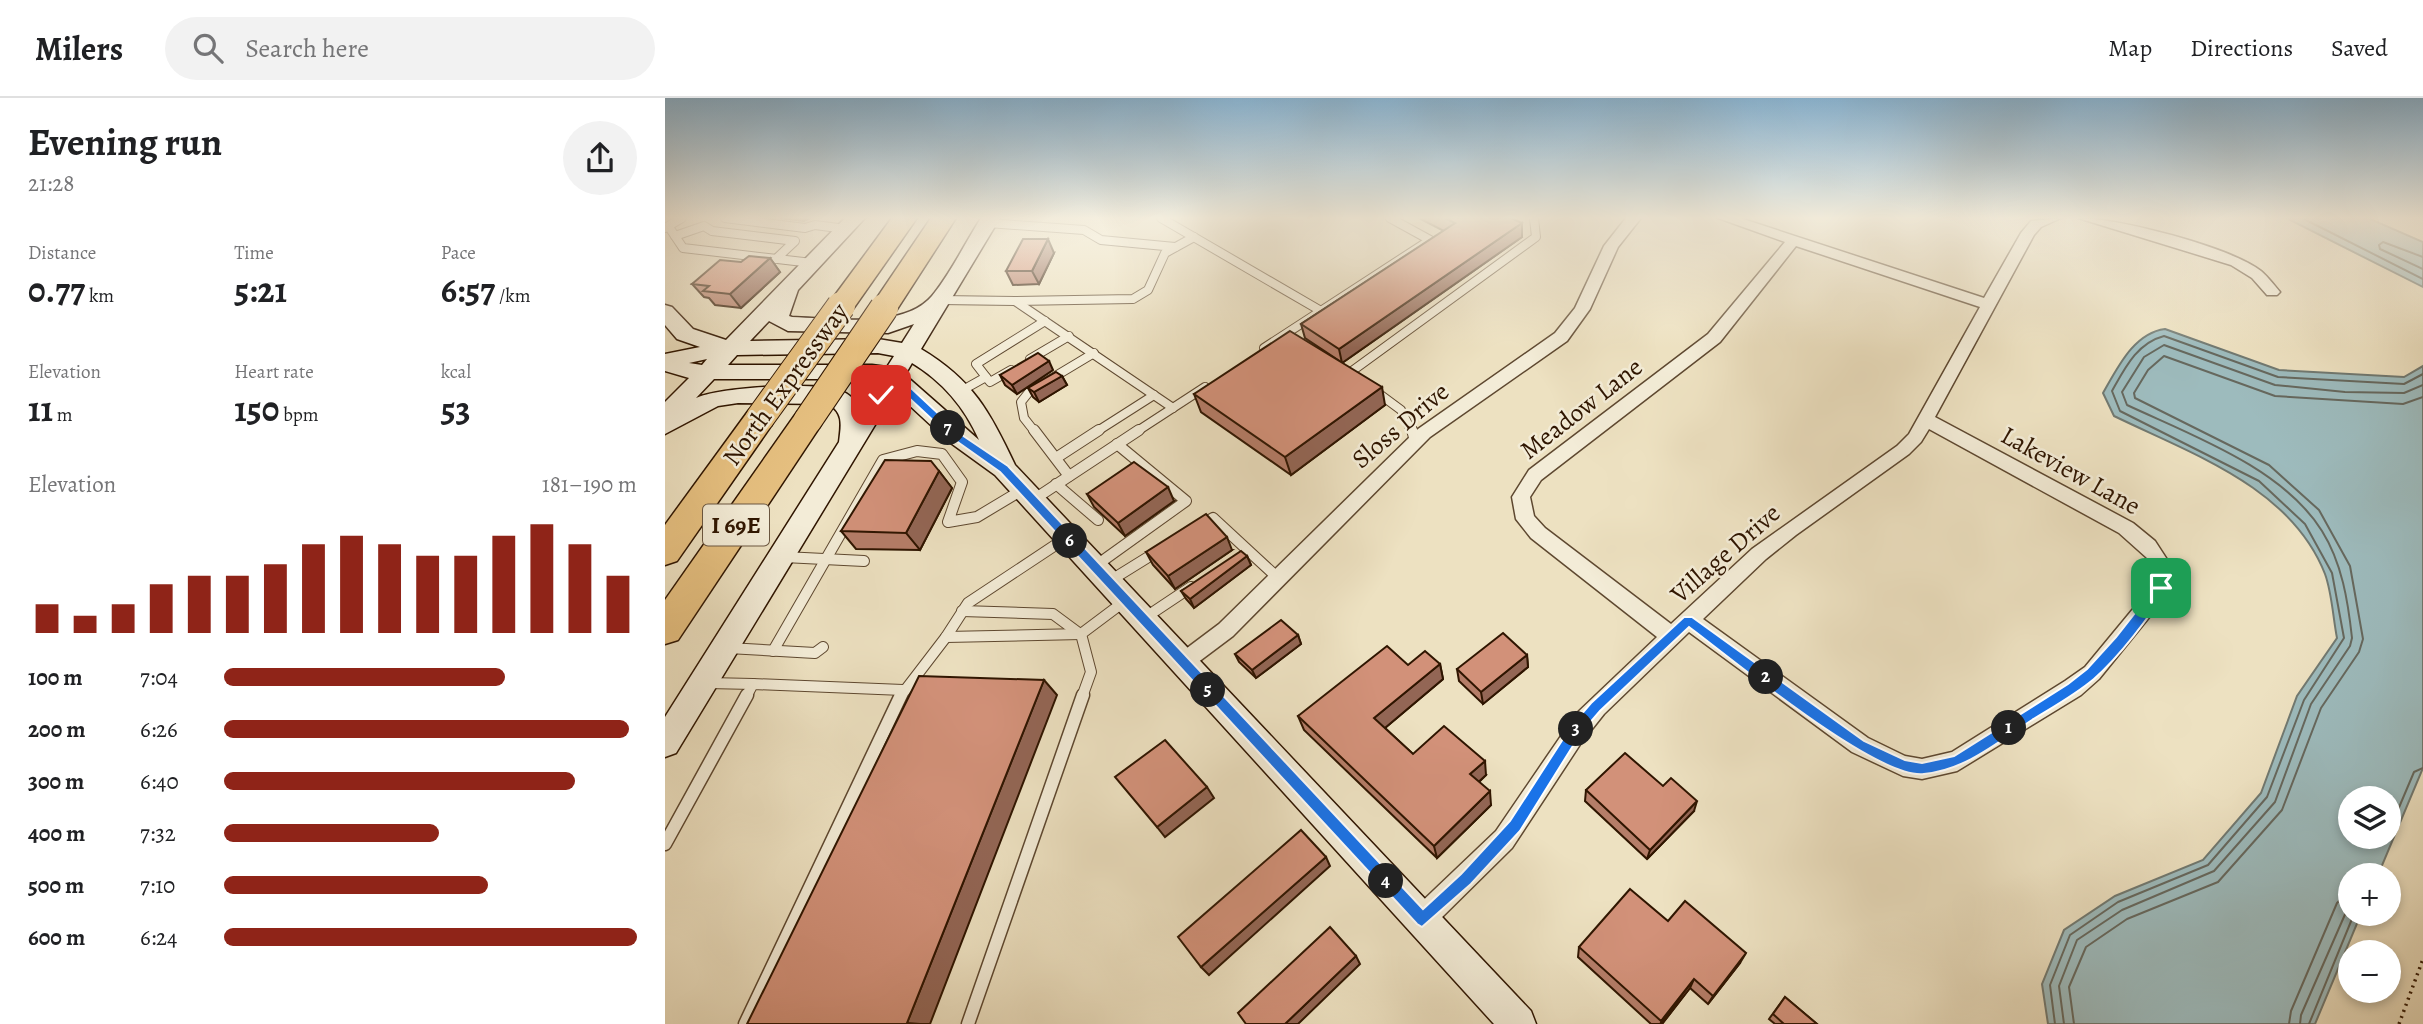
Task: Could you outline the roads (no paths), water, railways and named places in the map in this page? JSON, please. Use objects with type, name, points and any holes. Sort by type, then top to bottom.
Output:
[{"type":"highway","name":"North Expressway","points":[[665,551],[874,261]]},
{"type":"highway","name":"North Expressway","points":[[665,629],[915,261]]},
{"type":"highway","points":[[665,639],[696,583]]},
{"type":"main road","points":[[665,743],[964,261]]},
{"type":"main road","name":"North Expressway","points":[[668,419],[706,372],[812,263]]},
{"type":"main road","points":[[790,286],[778,312],[778,318],[788,324],[888,326],[935,308]]},
{"type":"main road","points":[[935,308],[928,344],[982,417],[1004,469]]},
{"type":"main road","points":[[665,312],[694,339],[729,348]]},
{"type":"main road","points":[[665,362],[729,348],[878,346],[909,351],[932,365],[959,389]]},
{"type":"main road","points":[[665,362],[682,370],[706,372],[871,372],[892,376],[956,435],[1004,469],[1518,1024]]},
{"type":"main road","points":[[665,373],[668,419],[713,399],[738,395],[833,396],[846,403],[853,414],[851,446]]},
{"type":"street","name":"Sloss Drive","points":[[1182,663],[1226,630],[1415,441],[1445,417],[1561,337],[1582,309],[1604,261]]},
{"type":"street","name":"Meadow Lane","points":[[1671,636],[1538,533],[1525,519],[1521,498],[1535,475],[1714,338],[1777,261]]},
{"type":"street","points":[[1855,261],[1989,305]]},
{"type":"street","name":"Village Drive","points":[[1422,919],[1466,879],[1515,826],[1576,729],[1589,714],[1688,620],[1789,530],[1903,450],[1915,438],[2013,261]]},
{"type":"street","points":[[2234,261],[2257,275],[2272,292]]},
{"type":"street","name":"Lakeview Lane","points":[[1688,620],[1860,746],[1882,758],[1913,768],[1939,767],[1957,761],[2073,688],[2092,673],[2161,588],[2164,576],[2161,563],[2151,550],[2126,528],[1926,420]]},
{"type":"lane","points":[[799,261],[812,263]]},
{"type":"lane","points":[[935,308],[1015,301],[1133,299],[1148,290],[1161,261]]},
{"type":"lane","points":[[1235,261],[1321,311]]},
{"type":"lane","points":[[1251,357],[1397,261]]},
{"type":"lane","points":[[1348,374],[1503,261]]},
{"type":"lane","points":[[1015,301],[1173,408]]},
{"type":"lane","points":[[1045,321],[976,364],[991,382],[1069,336]]},
{"type":"lane","points":[[1284,335],[1295,342]]},
{"type":"lane","points":[[1069,476],[1024,418],[1021,402],[1024,396],[1094,353]]},
{"type":"lane","points":[[1338,368],[1358,380]]},
{"type":"lane","points":[[959,389],[986,377]]},
{"type":"lane","points":[[773,650],[883,460],[896,454],[917,451],[942,454],[962,482],[948,522],[959,524],[1056,484],[1217,379]]},
{"type":"lane","points":[[1368,386],[1397,404],[1406,414],[1415,441]]},
{"type":"lane","points":[[1056,458],[1154,396]]},
{"type":"lane","points":[[946,637],[1081,634],[1117,592],[1186,501],[1117,444]]},
{"type":"lane","points":[[1056,484],[1098,520]]},
{"type":"lane","points":[[1190,532],[1213,517],[1278,578]]},
{"type":"lane","points":[[745,1024],[903,690],[946,637],[968,603],[1067,537]]},
{"type":"lane","points":[[1117,592],[1166,546]]},
{"type":"lane","points":[[1237,556],[1247,549]]},
{"type":"lane","points":[[782,556],[864,561]]},
{"type":"lane","points":[[1117,592],[1205,577]]},
{"type":"lane","points":[[962,611],[1053,614],[1081,634],[1091,672],[968,1024]]},
{"type":"lane","points":[[724,648],[815,653],[823,647]]},
{"type":"lane","points":[[702,683],[903,690]]},
{"type":"lane","points":[[665,844],[753,684]]},
{"type":"water","points":[[2372,261],[2423,261],[2423,287]]},
{"type":"water","points":[[2165,329],[2279,370],[2404,377],[2423,366],[2423,768],[2401,820],[2401,786],[2338,786],[2338,849],[2389,849],[2383,863],[2338,863],[2338,926],[2356,926],[2350,940],[2338,940],[2338,969],[2315,1024],[2048,1024],[2042,984],[2064,930],[2115,896],[2203,860],[2261,793],[2297,696],[2337,638],[2325,574],[2309,544],[2289,518],[2264,496],[2236,477],[2114,416],[2103,393],[2128,353],[2144,337]]}]
